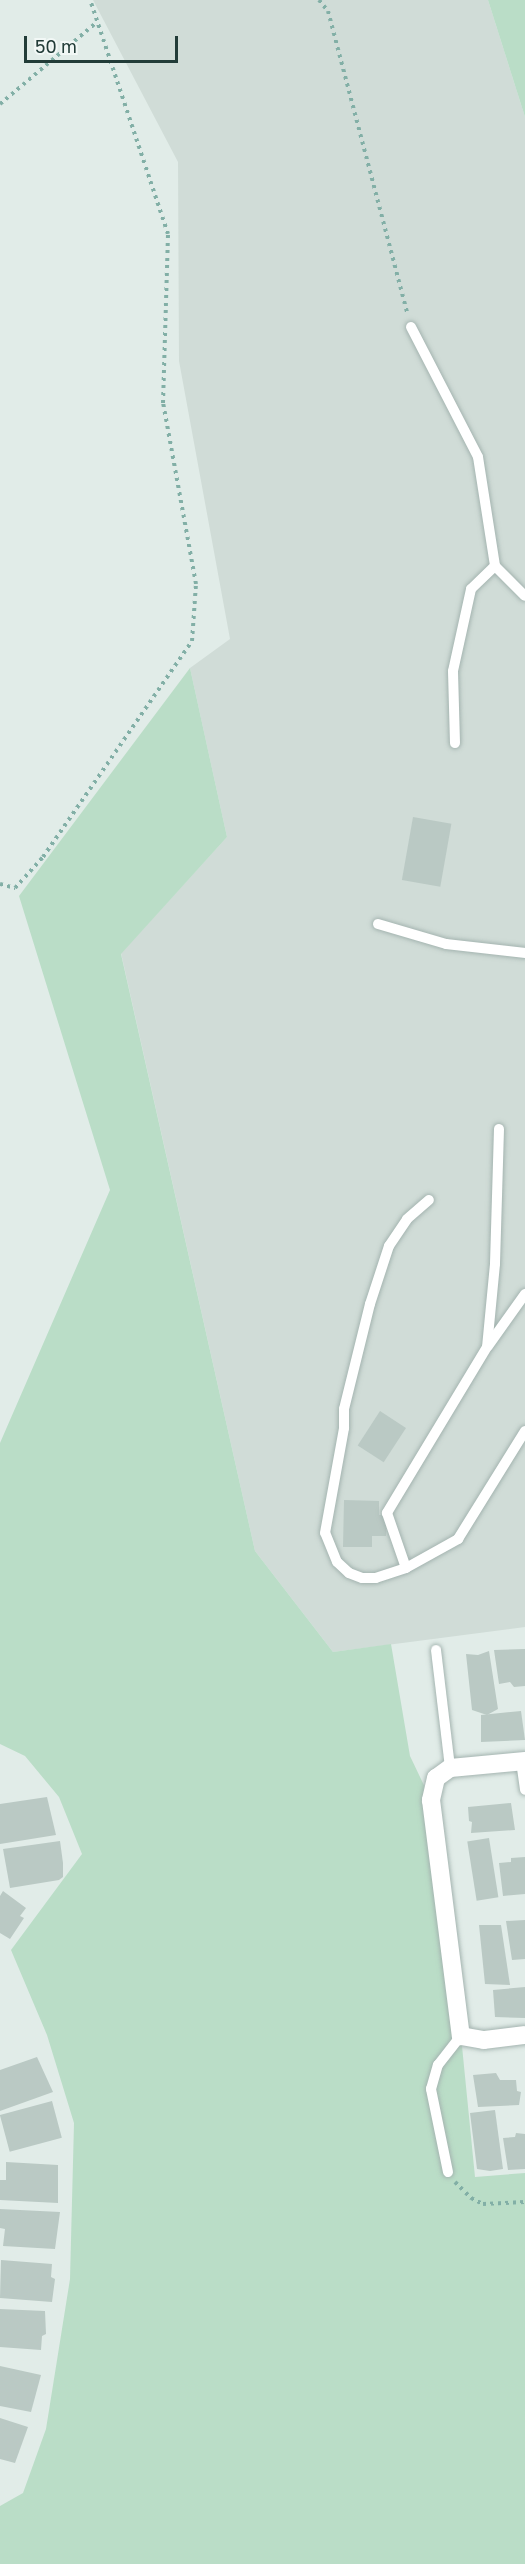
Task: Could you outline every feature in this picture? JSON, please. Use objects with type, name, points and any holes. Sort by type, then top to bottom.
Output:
[{"type":"street","points":[[523,1761],[450,1768],[436,1778],[431,1800],[461,2036],[484,2040],[525,2035]]},
{"type":"lane","points":[[411,327],[478,457],[495,566],[525,597]]},
{"type":"lane","points":[[455,743],[453,671],[468,601],[471,589],[495,566]]},
{"type":"lane","points":[[378,924],[446,944],[525,952]]},
{"type":"lane","points":[[487,1347],[495,1264],[499,1130]]},
{"type":"lane","points":[[429,1200],[407,1219],[390,1246],[370,1304],[344,1408],[344,1428],[325,1533],[337,1562],[349,1573],[362,1578],[376,1578],[406,1568],[458,1539],[525,1431]]},
{"type":"lane","points":[[406,1568],[387,1514],[487,1347],[525,1294]]},
{"type":"lane","points":[[436,1650],[450,1768]]},
{"type":"lane","points":[[523,1761],[525,1790]]},
{"type":"lane","points":[[448,2172],[431,2089],[438,2065],[461,2036]]},
{"type":"path","points":[[0,884],[15,888],[43,857],[192,640],[196,584],[164,403],[168,234],[90,0]]},
{"type":"path","points":[[319,0],[328,11],[411,327]]},
{"type":"path","points":[[0,104],[97,22]]},
{"type":"path","points":[[448,2172],[457,2187],[483,2204],[525,2202]]},
{"type":"shaded area","points":[[93,0],[488,0],[525,117],[525,1627],[333,1652],[255,1551],[121,953],[227,837],[190,668],[230,639],[179,361],[178,162]]},
{"type":"green space","points":[[488,0],[525,0],[525,117]]},
{"type":"green space","points":[[190,668],[227,837],[121,954],[255,1551],[333,1652],[391,1644],[410,1756],[431,1800],[461,2036],[475,2177],[525,2173],[525,2564],[0,2564],[0,2506],[23,2493],[46,2429],[70,2279],[74,2123],[47,2035],[11,1950],[82,1854],[59,1797],[25,1756],[0,1744],[0,1443],[110,1190],[19,896]]},
{"type":"building","points":[[413,817],[451,824],[440,887],[402,880]]},
{"type":"building","points":[[380,1411],[406,1428],[384,1462],[358,1445]]},
{"type":"building","points":[[344,1500],[379,1501],[379,1515],[387,1515],[386,1536],[372,1536],[372,1547],[343,1547]]},
{"type":"building","points":[[525,1649],[525,1686],[514,1687],[510,1682],[499,1684],[494,1650]]},
{"type":"building","points":[[489,1651],[498,1709],[487,1715],[472,1710],[466,1654],[478,1655]]},
{"type":"building","points":[[521,1711],[525,1740],[481,1742],[481,1715]]},
{"type":"building","points":[[47,1797],[56,1835],[0,1844],[0,1804]]},
{"type":"building","points":[[511,1803],[515,1830],[471,1833],[472,1822],[469,1821],[468,1807]]},
{"type":"building","points":[[489,1838],[498,1897],[477,1901],[467,1841]]},
{"type":"building","points":[[60,1841],[63,1877],[59,1880],[10,1888],[3,1849]]},
{"type":"building","points":[[525,1857],[525,1894],[503,1896],[499,1863],[511,1862],[511,1858]]},
{"type":"building","points":[[3,1891],[26,1908],[20,1916],[24,1918],[10,1939],[0,1933],[0,1896]]},
{"type":"building","points":[[525,1920],[525,1959],[512,1960],[506,1921]]},
{"type":"building","points":[[479,1925],[501,1925],[510,1985],[485,1984]]},
{"type":"building","points":[[525,1987],[525,2018],[495,2017],[493,1990]]},
{"type":"building","points":[[37,2057],[53,2092],[0,2111],[0,2070]]},
{"type":"building","points":[[496,2073],[500,2080],[516,2080],[517,2091],[521,2092],[519,2105],[478,2107],[473,2075]]},
{"type":"building","points":[[52,2101],[62,2138],[10,2152],[0,2115]]},
{"type":"building","points":[[495,2110],[503,2169],[490,2171],[477,2169],[470,2113]]},
{"type":"building","points":[[516,2133],[525,2134],[525,2169],[508,2170],[503,2138],[515,2137]]},
{"type":"building","points":[[6,2162],[58,2165],[58,2203],[0,2200],[0,2180],[6,2180]]},
{"type":"building","points":[[0,2209],[60,2212],[55,2249],[3,2246],[5,2229],[0,2228]]},
{"type":"building","points":[[1,2260],[52,2264],[51,2277],[55,2279],[52,2302],[0,2298]]},
{"type":"building","points":[[0,2309],[45,2311],[46,2334],[42,2336],[41,2350],[0,2347]]},
{"type":"building","points":[[0,2366],[41,2375],[31,2412],[0,2406]]},
{"type":"building","points":[[0,2418],[28,2427],[15,2463],[0,2459]]}]
